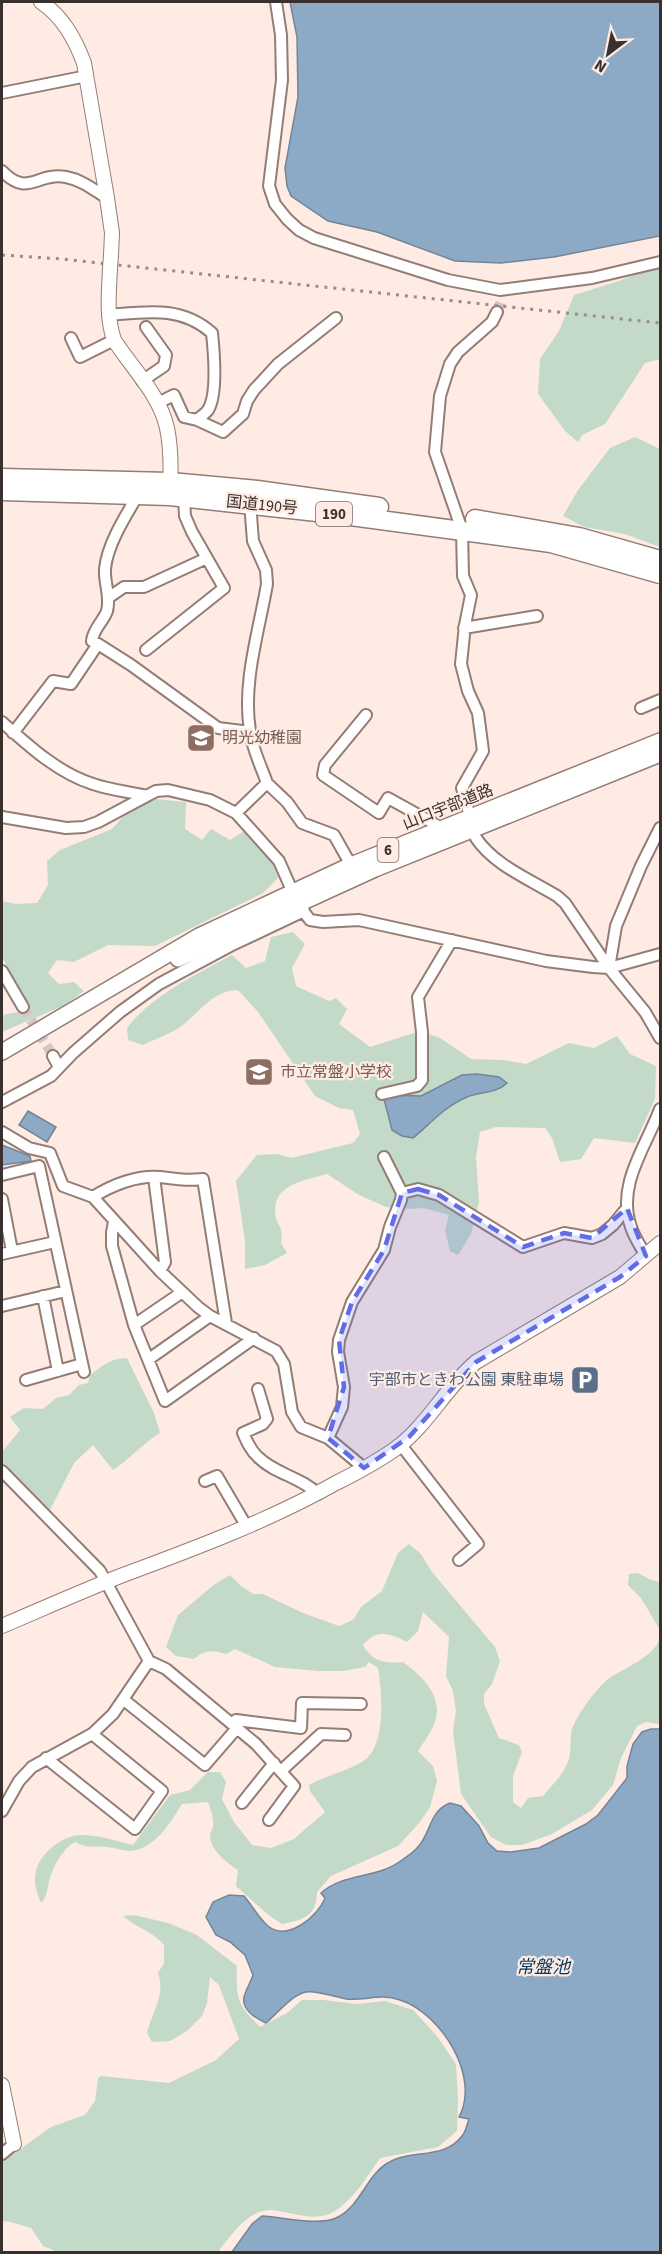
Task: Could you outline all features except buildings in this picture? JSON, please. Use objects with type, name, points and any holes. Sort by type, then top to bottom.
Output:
[{"type":"highway","name":"国道190号","points":[[2,478],[175,492],[250,503],[460,523],[509,524],[579,537],[660,560]]},
{"type":"highway","name":"国道190号","points":[[2,491],[138,495],[257,490],[460,523],[551,543],[660,574]]},
{"type":"main road","name":"山口宇部道路","points":[[2,1052],[199,936],[298,902],[660,741]]},
{"type":"main road","name":"山口宇部道路","points":[[298,902],[351,865],[442,828],[471,824],[660,754]]},
{"type":"street","points":[[41,2],[58,16],[71,34],[87,76],[112,233],[108,315],[114,340],[158,403],[167,428],[175,492],[185,516],[224,588],[146,650]]},
{"type":"street","points":[[276,2],[281,35],[282,80],[269,186],[275,204],[299,230],[314,238],[382,260],[503,294],[592,278],[660,262]]},
{"type":"street","points":[[2,93],[87,76]]},
{"type":"street","points":[[2,171],[19,184],[51,177],[80,181],[107,198]]},
{"type":"street","points":[[108,315],[162,311],[201,324],[212,333],[213,395],[208,410],[197,420]]},
{"type":"street","points":[[497,312],[492,322],[458,352],[450,364],[440,396],[435,452],[460,523],[463,576],[471,595],[464,628],[461,664],[468,692],[478,713],[483,751],[462,788],[476,838],[488,853],[565,903],[609,968],[645,1012],[660,1038]]},
{"type":"street","points":[[158,403],[174,395],[184,417],[197,420],[223,432],[243,414],[254,390],[278,364],[336,318]]},
{"type":"street","points":[[142,381],[164,366],[166,355],[146,327]]},
{"type":"street","points":[[71,338],[80,357],[114,340]]},
{"type":"street","points":[[138,495],[116,536],[105,566],[107,611],[92,641],[131,665],[218,728],[250,732]]},
{"type":"street","points":[[250,503],[254,541],[266,570],[267,584],[250,680],[250,732],[267,783],[287,802],[302,823],[334,835],[351,865]]},
{"type":"street","points":[[108,598],[124,587],[144,587],[207,558]]},
{"type":"street","points":[[464,628],[537,616]]},
{"type":"street","points":[[13,733],[53,681],[71,684],[98,644]]},
{"type":"street","points":[[642,708],[660,700]]},
{"type":"street","points":[[366,715],[325,765],[322,775],[379,813],[388,798],[442,828]]},
{"type":"street","points":[[2,724],[47,760],[69,773],[93,784],[147,796]]},
{"type":"street","points":[[236,813],[267,783]]},
{"type":"street","points":[[2,817],[66,828],[84,827],[156,791],[168,790],[210,800],[236,813],[279,861],[298,902],[310,920],[323,922],[359,920],[546,961],[609,968],[660,954]]},
{"type":"street","points":[[609,968],[616,926],[660,828]]},
{"type":"street","points":[[2,1102],[51,1076],[120,1012],[159,984],[230,946],[298,902]]},
{"type":"street","points":[[382,1094],[417,1086],[422,1080],[422,1032],[418,997],[452,940]]},
{"type":"street","points":[[2,971],[23,1007]]},
{"type":"street","points":[[53,1056],[59,1067]]},
{"type":"street","points":[[646,1256],[631,1229],[627,1208],[630,1181],[642,1147],[660,1109]]},
{"type":"street","points":[[2,1132],[29,1148],[50,1154],[63,1186],[93,1197],[181,1293],[210,1316],[276,1351],[284,1364],[292,1412],[301,1427],[328,1438],[364,1468]]},
{"type":"street","points":[[328,1438],[342,1407],[344,1387],[338,1352],[339,1341],[352,1302],[384,1250],[402,1193],[384,1157]]},
{"type":"street","points":[[2,1174],[39,1166],[83,1368],[58,1371],[26,1380]]},
{"type":"street","points":[[93,1197],[116,1185],[154,1178],[182,1181],[203,1179],[226,1323]]},
{"type":"street","points":[[154,1178],[165,1262],[160,1272]]},
{"type":"street","points":[[402,1193],[418,1189],[439,1195],[523,1247],[552,1235],[564,1233],[592,1238],[607,1229],[627,1208]]},
{"type":"street","points":[[2,1199],[7,1252],[55,1242]]},
{"type":"street","points":[[114,1222],[112,1246],[134,1325],[165,1401],[254,1338]]},
{"type":"street","points":[[2,1626],[105,1582],[247,1527],[318,1494],[364,1468],[401,1445],[423,1424],[460,1377],[476,1362],[620,1277],[660,1243]]},
{"type":"street","points":[[2,1306],[66,1291]]},
{"type":"street","points":[[134,1325],[181,1293]]},
{"type":"street","points":[[43,1296],[58,1371]]},
{"type":"street","points":[[149,1359],[210,1316]]},
{"type":"street","points":[[258,1389],[267,1419],[243,1433],[251,1449],[265,1462],[306,1484],[318,1494]]},
{"type":"street","points":[[401,1445],[478,1545],[459,1560]]},
{"type":"street","points":[[2,1471],[100,1571],[149,1661],[166,1669],[234,1726],[294,1785],[268,1820]]},
{"type":"street","points":[[205,1481],[217,1476],[247,1527]]},
{"type":"street","points":[[2,1811],[19,1781],[32,1767],[92,1734],[113,1714],[149,1661]]},
{"type":"street","points":[[124,1700],[205,1765],[236,1720],[301,1728],[302,1703],[361,1704]]},
{"type":"street","points":[[46,1758],[135,1829],[162,1791],[92,1734]]},
{"type":"street","points":[[242,1803],[278,1767],[321,1734],[345,1735]]},
{"type":"street","points":[[2,2085],[14,2144],[2,2154]]},
{"type":"highlighted area","points":[[418,1189],[439,1195],[523,1247],[564,1233],[592,1238],[627,1208],[646,1256],[620,1277],[476,1362],[409,1437],[364,1468],[328,1438],[344,1387],[339,1340],[352,1302],[384,1250],[402,1193]]},
{"type":"green space","points":[[660,264],[660,359],[645,363],[605,424],[582,435],[578,442],[565,431],[538,394],[540,359],[559,331],[574,295],[619,281]]},
{"type":"green space","points":[[635,437],[660,449],[660,547],[625,534],[584,527],[563,516],[578,490],[610,448]]},
{"type":"green space","points":[[156,799],[186,802],[185,829],[202,840],[211,829],[230,840],[246,830],[272,859],[278,878],[263,893],[155,946],[108,945],[74,962],[57,960],[48,973],[59,984],[74,982],[84,991],[65,1005],[2,1032],[2,1015],[19,1012],[28,1004],[13,981],[2,956],[2,901],[16,904],[37,903],[48,885],[47,861],[60,850],[112,829],[128,811]]},
{"type":"green space","points":[[293,932],[305,944],[292,968],[296,986],[329,1001],[336,998],[347,1009],[339,1024],[370,1047],[420,1031],[440,1038],[471,1059],[504,1060],[526,1064],[569,1043],[594,1048],[617,1036],[630,1054],[656,1066],[655,1099],[635,1143],[594,1138],[581,1159],[560,1162],[552,1138],[545,1128],[496,1127],[480,1132],[476,1157],[479,1202],[471,1234],[458,1255],[450,1251],[445,1230],[449,1215],[423,1208],[386,1207],[359,1195],[327,1174],[301,1181],[286,1189],[276,1202],[275,1212],[281,1229],[281,1243],[287,1253],[265,1265],[245,1269],[245,1241],[236,1181],[257,1155],[278,1154],[291,1158],[353,1143],[360,1134],[353,1110],[339,1108],[315,1096],[258,1012],[238,990],[219,995],[182,1026],[143,1045],[128,1040],[127,1028],[149,1006],[190,978],[232,955],[246,968],[265,961],[271,937]]},
{"type":"green space","points":[[127,1358],[154,1413],[160,1433],[113,1470],[93,1445],[74,1463],[50,1510],[2,1462],[2,1452],[20,1430],[10,1417],[24,1408],[43,1409],[56,1398],[69,1395],[79,1385],[88,1383],[90,1375],[107,1363]]},
{"type":"green space","points":[[409,1544],[421,1554],[432,1572],[495,1647],[500,1661],[492,1684],[484,1694],[484,1704],[499,1738],[519,1745],[522,1752],[513,1776],[513,1802],[521,1808],[528,1798],[543,1796],[561,1774],[569,1758],[572,1728],[597,1690],[607,1680],[645,1657],[652,1651],[660,1637],[660,1724],[646,1722],[637,1726],[621,1758],[613,1785],[592,1810],[552,1834],[522,1845],[506,1845],[491,1837],[461,1794],[453,1731],[456,1711],[453,1691],[446,1676],[449,1637],[423,1612],[418,1631],[407,1642],[395,1636],[379,1634],[363,1645],[374,1658],[403,1662],[425,1682],[435,1698],[437,1707],[431,1730],[418,1751],[433,1766],[437,1781],[430,1807],[398,1846],[331,1876],[317,1892],[311,1912],[296,1921],[282,1924],[236,1886],[238,1870],[220,1856],[211,1841],[213,1820],[208,1802],[182,1804],[161,1834],[140,1849],[128,1851],[107,1847],[89,1847],[75,1842],[70,1845],[56,1864],[46,1896],[41,1903],[35,1875],[38,1864],[53,1846],[67,1838],[81,1835],[101,1837],[133,1845],[170,1795],[190,1790],[208,1772],[220,1772],[226,1782],[222,1799],[234,1822],[252,1845],[271,1848],[294,1839],[325,1812],[310,1791],[309,1785],[362,1762],[370,1755],[376,1744],[381,1719],[378,1668],[369,1662],[365,1667],[343,1671],[275,1667],[235,1649],[226,1654],[206,1652],[194,1659],[176,1656],[166,1647],[178,1615],[215,1584],[230,1575],[253,1594],[263,1594],[303,1613],[339,1626],[353,1620],[361,1607],[382,1591],[398,1553]]},
{"type":"green space","points":[[638,1573],[660,1582],[660,1630],[641,1598],[628,1585],[629,1574]]},
{"type":"green space","points":[[134,1915],[168,1923],[197,1935],[237,1966],[238,1994],[242,2006],[260,2027],[287,2013],[302,2000],[356,2004],[385,2001],[413,2010],[437,2036],[456,2064],[457,2131],[438,2147],[380,2158],[355,2193],[331,2213],[309,2216],[271,2210],[254,2214],[240,2225],[218,2252],[58,2252],[43,2246],[31,2228],[2,2221],[2,2162],[51,2127],[85,2115],[95,2101],[98,2078],[101,2076],[169,2083],[216,2060],[239,2039],[219,1985],[210,1977],[207,2003],[202,2016],[187,2031],[170,2041],[152,2042],[147,2033],[159,1996],[158,1973],[164,1963],[164,1945],[123,1916]]},
{"type":"water","points":[[290,2],[660,2],[660,236],[554,257],[501,263],[455,261],[377,232],[328,221],[291,196],[287,186],[285,168],[298,97],[297,37]]},
{"type":"water","points":[[477,1074],[499,1077],[507,1083],[493,1091],[472,1095],[459,1101],[413,1138],[402,1136],[392,1130],[384,1099],[387,1095],[421,1096],[462,1075]]},
{"type":"water","points":[[28,1111],[56,1127],[47,1142],[19,1125]]},
{"type":"water","points":[[2,1145],[30,1156],[31,1161],[2,1165]]},
{"type":"water","name":"常盤池","points":[[660,1729],[660,2252],[232,2252],[252,2224],[262,2216],[310,2221],[336,2218],[351,2207],[373,2176],[386,2164],[405,2156],[445,2149],[454,2144],[463,2134],[469,2119],[459,2117],[464,2101],[465,2084],[461,2066],[453,2048],[430,2018],[415,2007],[393,1998],[346,1999],[306,1992],[284,2005],[266,2023],[253,2015],[246,2008],[244,1999],[253,1975],[245,1955],[230,1942],[216,1935],[206,1917],[213,1902],[229,1895],[244,1896],[268,1926],[284,1931],[293,1929],[316,1912],[325,1898],[321,1893],[330,1887],[339,1882],[390,1867],[416,1849],[438,1811],[450,1803],[461,1806],[479,1826],[488,1843],[497,1851],[511,1852],[539,1848],[586,1824],[598,1815],[627,1778],[627,1766],[633,1744],[642,1732]]},
{"type":"tunnel","points":[[497,312],[502,299]]},
{"type":"tunnel","points":[[23,1007],[53,1056]]},
{"type":"railway","points":[[2,255],[62,259],[660,323]]},
{"type":"place","name":"明光幼稚園","points":[[201,738]]},
{"type":"place","name":"市立常盤小学校","points":[[259,1072]]},
{"type":"place","name":"宇部市ときわ公園 東駐車場","points":[[585,1380]]}]
